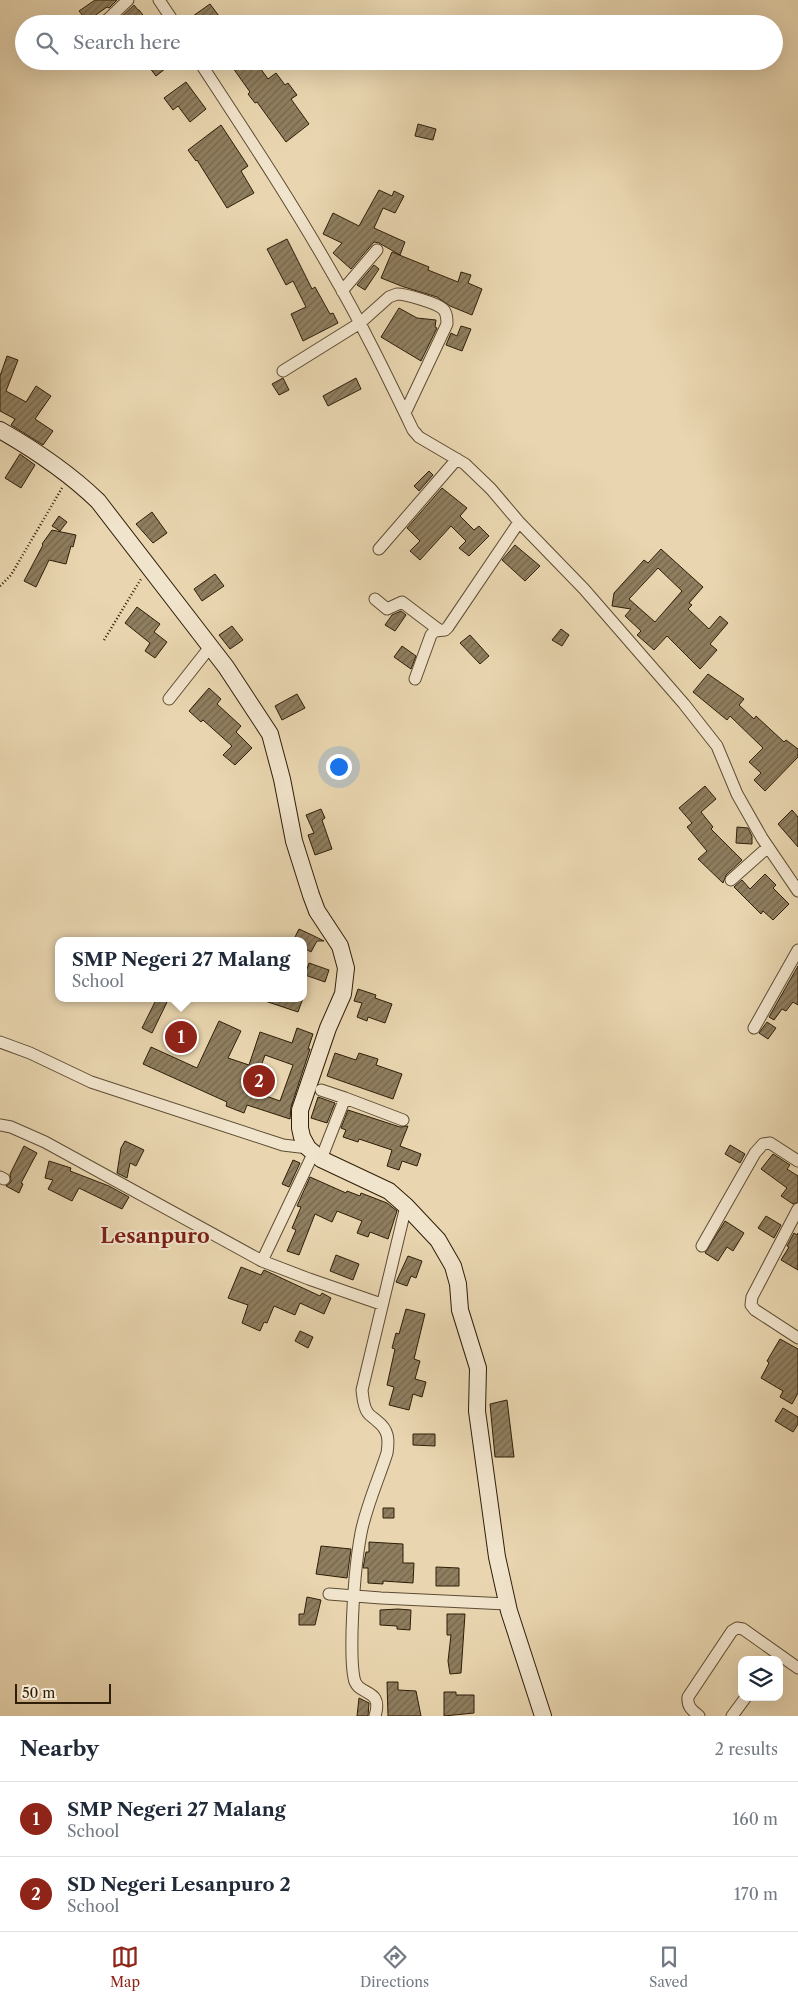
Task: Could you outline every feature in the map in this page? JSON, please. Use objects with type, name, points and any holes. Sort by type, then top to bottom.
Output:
[{"type":"street","points":[[112,15],[128,0]]},
{"type":"street","points":[[158,0],[169,15]]},
{"type":"street","points":[[205,70],[236,116],[342,291],[419,437],[465,464],[491,489],[603,611],[684,704],[717,746],[737,794],[768,847],[798,892]]},
{"type":"street","points":[[342,291],[377,250]]},
{"type":"street","points":[[283,371],[360,323],[389,297],[397,294],[435,304],[444,309],[447,315],[447,324],[405,413]]},
{"type":"street","points":[[0,430],[36,451],[70,476],[98,501],[210,647],[270,734],[282,779],[294,841],[311,895],[317,911],[340,946],[346,968],[343,994],[328,1028],[300,1110],[300,1128],[314,1154]]},
{"type":"street","points":[[379,549],[457,459]]},
{"type":"street","points":[[415,679],[427,642],[435,631],[445,630],[448,627],[520,522]]},
{"type":"street","points":[[375,599],[387,609],[402,602],[439,630]]},
{"type":"street","points":[[169,699],[210,647]]},
{"type":"street","points":[[731,880],[768,847]]},
{"type":"street","points":[[754,1028],[798,950]]},
{"type":"street","points":[[0,1042],[30,1053],[91,1082],[314,1154],[389,1191],[438,1240],[447,1254],[458,1284],[460,1310],[478,1368],[477,1411],[494,1539],[507,1604],[543,1716]]},
{"type":"street","points":[[321,1090],[403,1120]]},
{"type":"street","points":[[262,1261],[314,1154],[345,1098]]},
{"type":"street","points":[[0,1125],[11,1127],[45,1142],[262,1261],[381,1304]]},
{"type":"street","points":[[702,1246],[755,1152],[763,1144],[770,1143],[796,1155]]},
{"type":"street","points":[[376,1716],[377,1701],[374,1696],[358,1687],[354,1680],[352,1648],[353,1596],[361,1532],[389,1442],[387,1433],[381,1424],[368,1413],[363,1401],[362,1390],[381,1304],[406,1206]]},
{"type":"street","points":[[798,1209],[752,1297],[751,1305],[755,1310],[798,1338]]},
{"type":"street","points":[[329,1594],[507,1604]]},
{"type":"street","points":[[699,1716],[689,1708],[687,1704],[688,1697],[732,1631],[737,1628],[743,1630],[775,1656]]},
{"type":"street","points":[[783,1660],[798,1668]]},
{"type":"street","points":[[732,1716],[743,1701]]},
{"type":"path","points":[[0,586],[11,574],[70,476]]},
{"type":"path","points":[[104,640],[148,567]]},
{"type":"building","points":[[95,0],[117,0],[109,8],[107,7],[96,15],[82,15],[79,11]]},
{"type":"building","points":[[210,4],[218,15],[194,15]]},
{"type":"building","points":[[134,5],[143,15],[123,15]]},
{"type":"building","points":[[151,70],[164,70],[156,76]]},
{"type":"building","points":[[234,70],[262,70],[268,79],[276,73],[285,85],[288,83],[297,95],[291,99],[309,124],[286,142],[257,102],[255,103],[248,94],[250,92]]},
{"type":"building","points":[[186,82],[206,109],[190,122],[178,106],[173,110],[164,98]]},
{"type":"building","points":[[418,124],[436,129],[433,140],[415,136]]},
{"type":"building","points":[[221,125],[248,166],[241,171],[254,193],[227,208],[197,160],[188,150]]},
{"type":"building","points":[[379,190],[392,196],[394,191],[404,196],[395,213],[383,208],[374,228],[405,242],[400,255],[374,242],[351,269],[333,253],[342,243],[323,234],[333,213],[359,226]]},
{"type":"building","points":[[287,239],[312,289],[315,287],[330,314],[333,313],[338,323],[303,341],[291,314],[306,307],[293,281],[286,285],[267,249]]},
{"type":"building","points":[[392,252],[429,267],[428,270],[458,282],[461,272],[471,275],[468,283],[482,289],[472,315],[450,306],[437,297],[381,278]]},
{"type":"building","points":[[374,265],[379,269],[365,290],[357,285]]},
{"type":"building","points":[[399,308],[417,318],[436,320],[435,327],[437,328],[421,361],[381,337]]},
{"type":"building","points":[[461,326],[471,329],[462,351],[446,345],[451,333],[457,336]]},
{"type":"building","points":[[7,356],[18,360],[6,391],[26,402],[36,386],[51,396],[35,419],[53,431],[43,445],[11,425],[15,419],[0,411],[0,376]]},
{"type":"building","points":[[283,378],[289,390],[279,395],[272,384]]},
{"type":"building","points":[[356,378],[361,389],[328,406],[323,396]]},
{"type":"building","points":[[20,454],[35,465],[21,488],[5,478]]},
{"type":"building","points":[[429,471],[433,475],[419,491],[414,486]]},
{"type":"building","points":[[442,488],[467,508],[460,516],[474,530],[479,526],[489,536],[469,556],[459,548],[466,541],[451,526],[420,560],[410,551],[420,541],[407,528]]},
{"type":"building","points":[[152,512],[167,533],[153,543],[136,524]]},
{"type":"building","points":[[59,516],[67,522],[60,531],[52,526]]},
{"type":"building","points":[[52,530],[76,535],[73,547],[71,546],[66,564],[49,560],[36,587],[24,581],[42,544]]},
{"type":"building","points":[[515,545],[540,566],[525,581],[502,560]]},
{"type":"building","points":[[661,549],[703,587],[689,603],[692,605],[688,609],[709,629],[720,616],[728,623],[710,644],[717,650],[700,669],[667,636],[654,650],[637,635],[641,631],[625,616],[631,609],[612,606],[614,593],[644,560],[648,563]],"holes":[[[658,568],[682,591],[655,622],[629,599]]]},
{"type":"building","points":[[215,574],[224,586],[202,601],[194,589]]},
{"type":"building","points":[[137,607],[160,624],[154,632],[167,642],[155,658],[145,651],[150,643],[125,623]]},
{"type":"building","points":[[401,611],[406,615],[395,631],[385,625],[392,615]]},
{"type":"building","points":[[232,626],[243,640],[230,649],[219,635]]},
{"type":"building","points":[[561,629],[569,635],[562,646],[552,640]]},
{"type":"building","points":[[470,635],[489,656],[480,664],[460,643]]},
{"type":"building","points":[[402,646],[416,656],[411,669],[394,657]]},
{"type":"building","points":[[708,674],[744,699],[739,705],[754,719],[756,716],[784,742],[786,740],[798,749],[798,757],[765,791],[754,780],[761,773],[749,762],[763,748],[730,716],[727,720],[693,692]]},
{"type":"building","points":[[209,688],[221,699],[217,704],[241,726],[236,732],[252,748],[235,765],[223,755],[232,746],[203,720],[201,722],[189,711]]},
{"type":"building","points":[[297,694],[305,708],[282,720],[275,706]]},
{"type":"building","points":[[705,786],[716,799],[701,812],[713,827],[711,829],[742,860],[726,875],[723,883],[698,859],[707,851],[687,827],[692,823],[679,808]]},
{"type":"building","points":[[321,809],[325,818],[322,820],[332,849],[315,855],[308,835],[314,833],[306,815]]},
{"type":"building","points":[[792,810],[798,817],[798,847],[778,824]]},
{"type":"building","points":[[737,827],[748,828],[752,836],[752,844],[736,843]]},
{"type":"building","points":[[765,874],[776,885],[773,888],[789,904],[773,920],[763,911],[761,914],[734,887],[742,880],[750,889]]},
{"type":"building","points":[[299,929],[324,941],[317,941],[311,952],[307,950],[307,937],[295,937]]},
{"type":"building","points":[[309,963],[329,970],[325,982],[307,976]]},
{"type":"building","points":[[798,966],[798,1005],[793,1002],[786,1011],[782,1009],[774,1020],[769,1017]]},
{"type":"building","points":[[358,989],[376,995],[375,998],[392,1004],[385,1023],[368,1017],[367,1021],[357,1017],[362,1003],[354,1001]]},
{"type":"building","points":[[155,1002],[167,1002],[152,1033],[142,1028]]},
{"type":"building","points":[[268,1002],[302,1002],[298,1012]]},
{"type":"building","points":[[219,1021],[241,1031],[228,1058],[249,1065],[260,1032],[292,1043],[297,1028],[313,1034],[291,1107],[290,1119],[247,1105],[244,1113],[226,1106],[227,1102],[143,1064],[151,1047],[197,1068]],"holes":[[[265,1055],[293,1065],[280,1101],[252,1091]]]},
{"type":"building","points":[[767,1022],[776,1028],[768,1039],[759,1033]]},
{"type":"building","points":[[335,1053],[356,1060],[359,1053],[378,1059],[376,1065],[402,1074],[393,1099],[327,1076]]},
{"type":"building","points":[[318,1097],[335,1103],[327,1123],[311,1118]]},
{"type":"building","points":[[348,1110],[400,1127],[408,1126],[400,1146],[421,1154],[417,1166],[402,1161],[399,1170],[387,1166],[392,1150],[359,1139],[358,1142],[343,1137],[346,1130],[341,1128]]},
{"type":"building","points":[[125,1141],[144,1150],[136,1166],[130,1163],[127,1178],[117,1173],[121,1148]]},
{"type":"building","points":[[730,1145],[745,1154],[740,1163],[725,1154]]},
{"type":"building","points":[[24,1146],[37,1153],[21,1183],[23,1184],[19,1193],[6,1186],[11,1182],[10,1174]]},
{"type":"building","points":[[773,1154],[790,1165],[787,1169],[798,1176],[798,1202],[793,1204],[781,1196],[787,1188],[761,1169]]},
{"type":"building","points":[[293,1160],[300,1163],[289,1187],[282,1184]]},
{"type":"building","points":[[49,1161],[71,1168],[70,1171],[109,1186],[129,1197],[122,1209],[79,1188],[72,1201],[48,1189],[53,1180],[45,1178]]},
{"type":"building","points":[[310,1177],[346,1193],[347,1191],[360,1196],[361,1193],[387,1203],[397,1211],[388,1239],[370,1232],[368,1237],[357,1233],[362,1221],[337,1211],[332,1222],[315,1214],[299,1255],[287,1251],[296,1230],[292,1228],[301,1207],[297,1206]]},
{"type":"building","points":[[766,1216],[781,1225],[774,1238],[758,1228]]},
{"type":"building","points":[[725,1221],[744,1233],[733,1251],[727,1247],[718,1261],[705,1253]]},
{"type":"building","points":[[794,1233],[797,1235],[798,1233],[798,1270],[781,1260],[789,1247],[787,1246]]},
{"type":"building","points":[[336,1255],[359,1264],[353,1280],[330,1271]]},
{"type":"building","points":[[408,1256],[422,1261],[416,1278],[411,1276],[407,1286],[396,1282]]},
{"type":"building","points":[[241,1267],[261,1275],[264,1270],[320,1296],[322,1293],[331,1298],[324,1314],[300,1303],[295,1315],[274,1306],[267,1323],[264,1322],[260,1331],[242,1323],[248,1305],[228,1298]]},
{"type":"building","points":[[406,1309],[425,1314],[414,1359],[420,1361],[415,1379],[426,1382],[422,1397],[413,1394],[409,1410],[389,1405],[394,1387],[387,1385],[395,1349],[392,1348],[396,1333],[399,1334]]},
{"type":"building","points":[[300,1331],[313,1337],[308,1348],[295,1341]]},
{"type":"building","points":[[780,1339],[798,1349],[798,1393],[792,1404],[780,1397],[783,1391],[761,1378],[769,1363],[767,1361]]},
{"type":"building","points":[[507,1400],[514,1457],[495,1457],[490,1404]]},
{"type":"building","points":[[783,1408],[798,1417],[798,1424],[793,1432],[775,1421]]},
{"type":"building","points":[[413,1434],[435,1434],[435,1446],[413,1445]]},
{"type":"building","points":[[383,1508],[394,1508],[394,1518],[383,1518]]},
{"type":"building","points":[[369,1542],[403,1544],[403,1563],[414,1563],[413,1583],[383,1581],[383,1584],[368,1583],[368,1568],[363,1568],[366,1552],[369,1552]]},
{"type":"building","points":[[321,1546],[351,1549],[347,1578],[316,1574]]},
{"type":"building","points":[[436,1567],[459,1568],[459,1586],[436,1586]]},
{"type":"building","points":[[307,1597],[321,1600],[315,1625],[299,1625],[299,1614],[304,1614]]},
{"type":"building","points":[[380,1610],[411,1610],[410,1630],[397,1629],[397,1626],[380,1625]]},
{"type":"building","points":[[447,1614],[465,1614],[461,1673],[450,1674],[448,1661],[451,1635],[447,1635]]},
{"type":"building","points":[[387,1682],[398,1682],[398,1690],[416,1691],[421,1716],[388,1716]]},
{"type":"building","points":[[444,1692],[456,1692],[456,1695],[474,1695],[474,1713],[444,1716]]},
{"type":"building","points":[[359,1698],[369,1703],[368,1716],[357,1716]]},
{"type":"place","name":"SMP Negeri 27 Malang","points":[[181,1037]]},
{"type":"place","name":"SD Negeri Lesanpuro 2","points":[[259,1081]]},
{"type":"district","name":"Lesanpuro","points":[[155,1236]]}]
